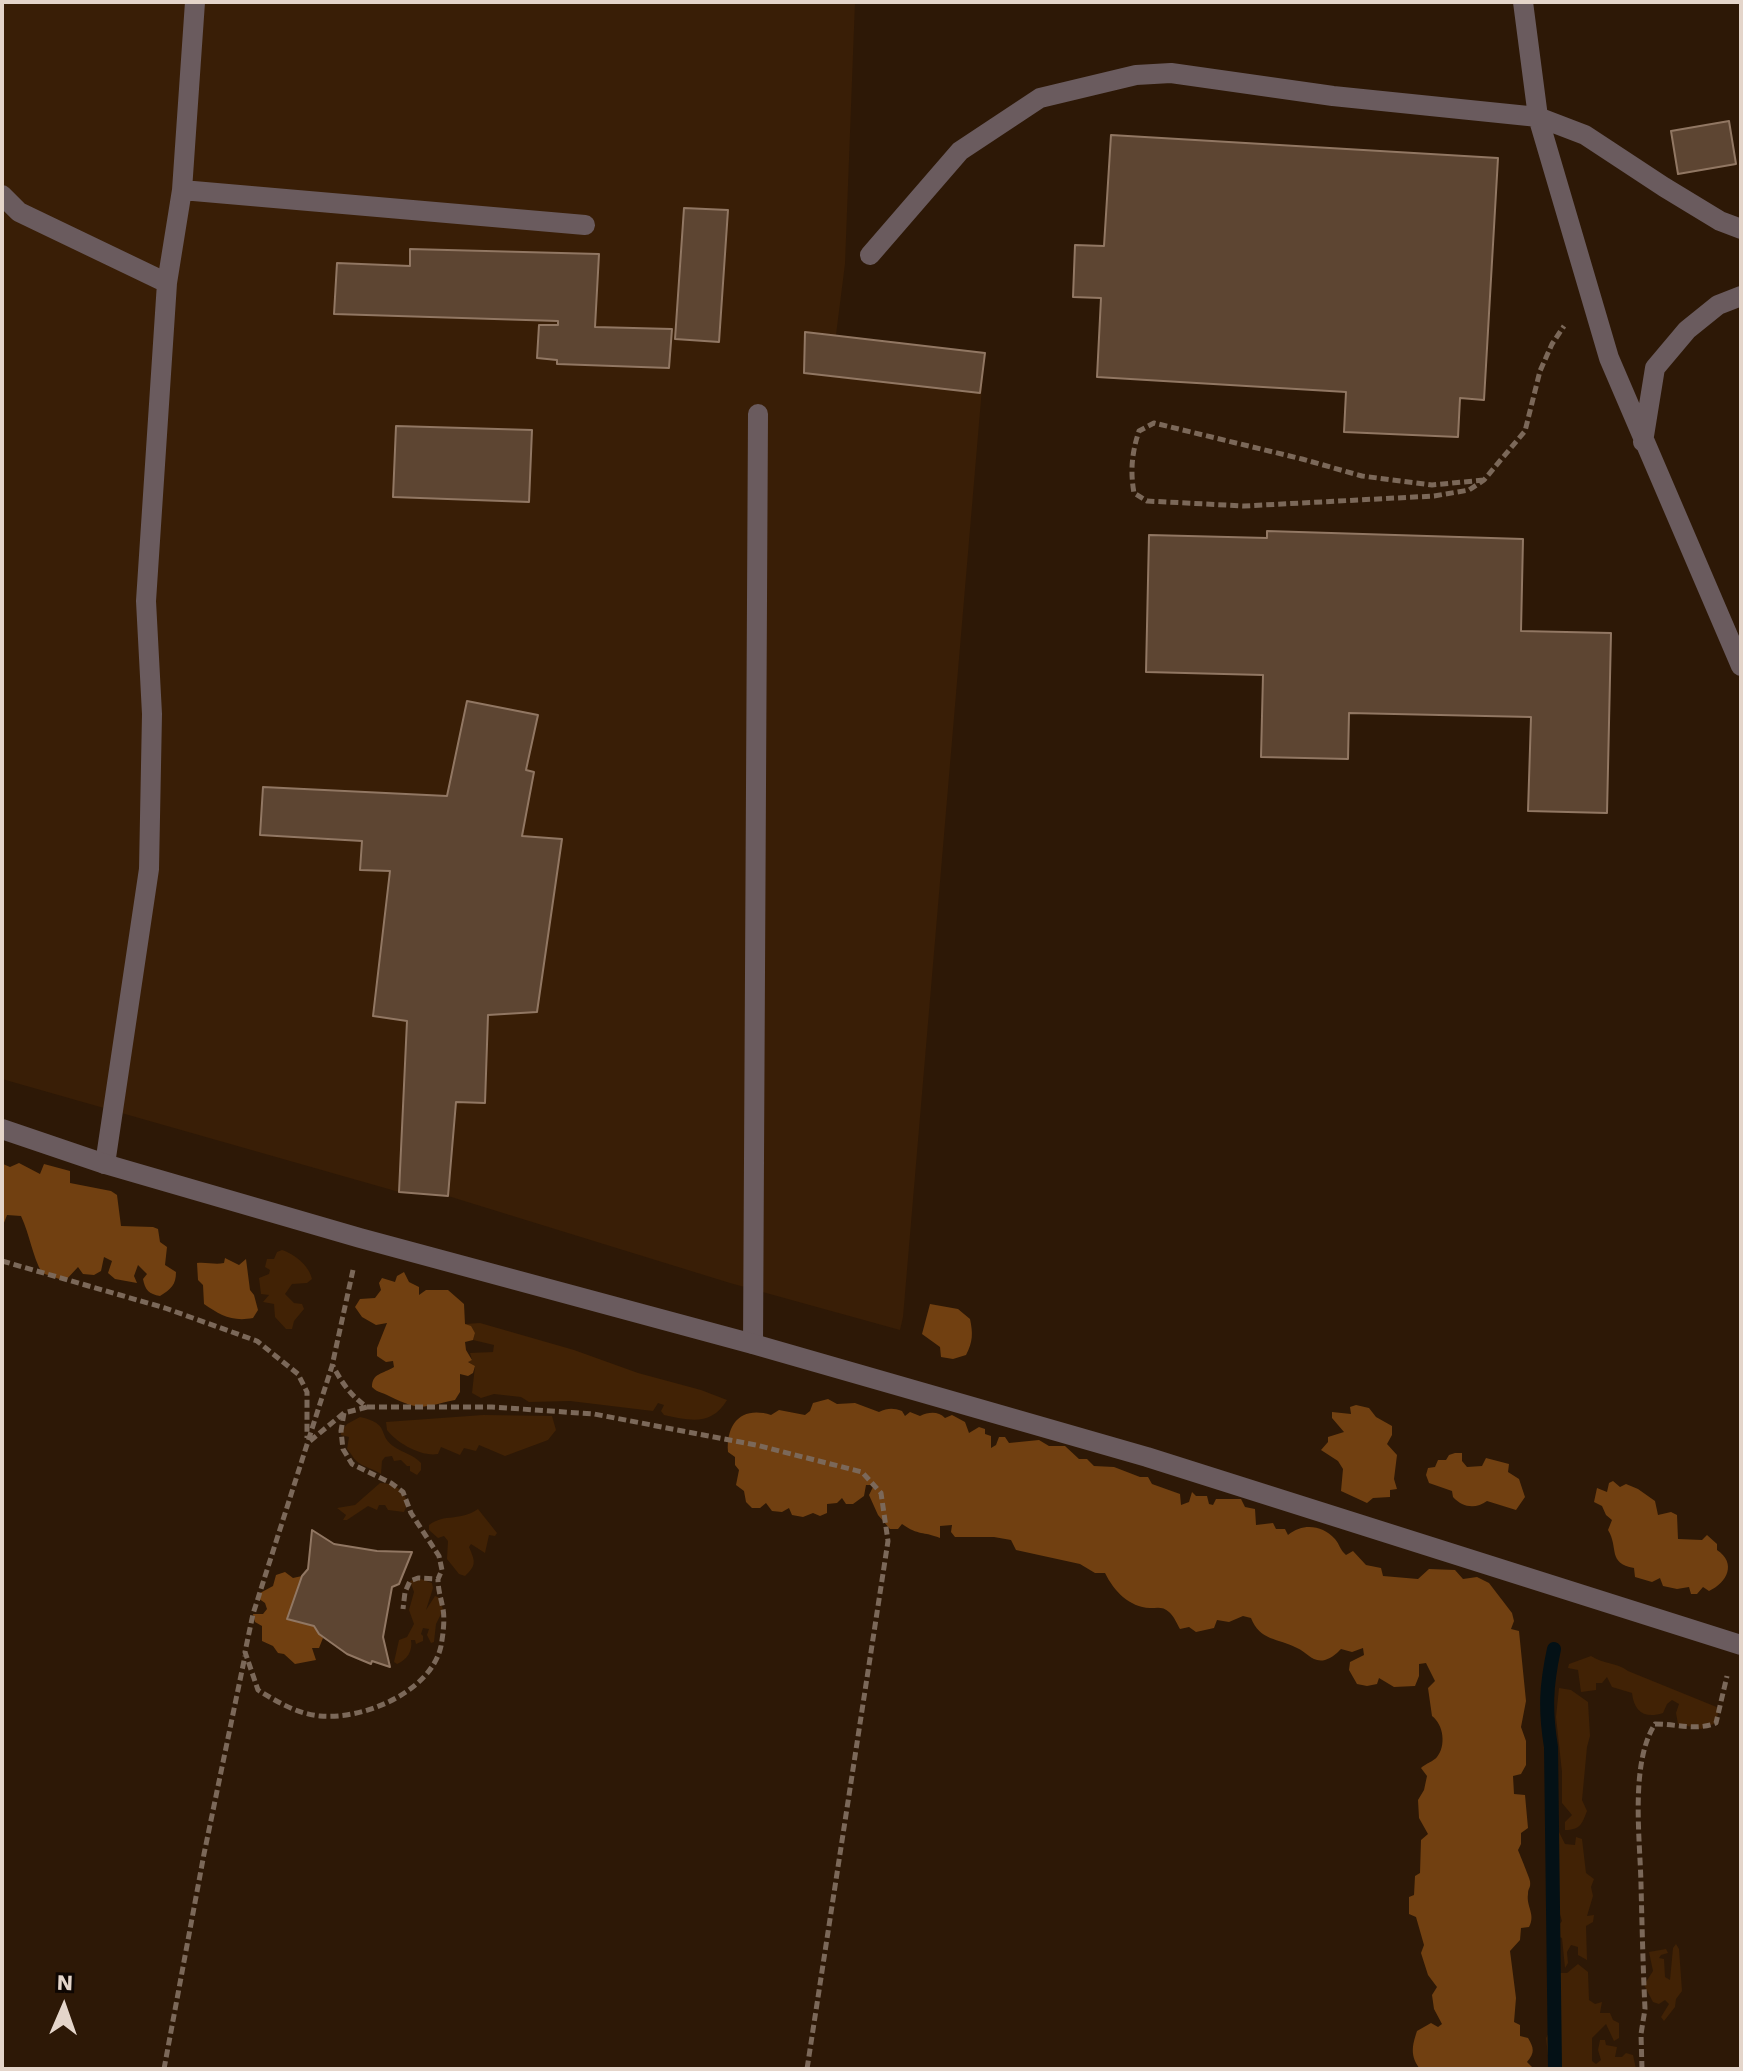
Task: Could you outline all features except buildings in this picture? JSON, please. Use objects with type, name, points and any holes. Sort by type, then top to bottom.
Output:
[{"type":"street","points":[[105,1164],[149,869],[152,714],[146,601],[167,283],[182,190],[195,2]]},
{"type":"street","points":[[1523,2],[1538,117],[1609,358],[1741,666]]},
{"type":"street","points":[[870,255],[960,151],[1040,98],[1136,75],[1171,73],[1333,96],[1538,117],[1585,135],[1720,221],[1741,229]]},
{"type":"street","points":[[182,190],[585,225]]},
{"type":"street","points":[[2,195],[19,212],[167,283]]},
{"type":"street","points":[[1643,442],[1655,368],[1687,330],[1718,305],[1741,296]]},
{"type":"street","points":[[753,1344],[758,414]]},
{"type":"street","points":[[2,1129],[105,1164],[360,1238],[753,1344],[1147,1457],[1738,1644]]},
{"type":"path","points":[[1484,480],[1432,485],[1362,476],[1154,423],[1139,431],[1133,450],[1131,476],[1134,493],[1147,501],[1244,506],[1434,496],[1469,490],[1484,480],[1525,431],[1540,371],[1552,344],[1568,320],[1593,305]]},
{"type":"path","points":[[164,2069],[253,1614],[332,1365],[360,1238]]},
{"type":"path","points":[[2,1261],[165,1308],[257,1341],[298,1374],[307,1392],[307,1443]]},
{"type":"path","points":[[332,1365],[355,1400],[367,1407]]},
{"type":"path","points":[[307,1443],[344,1413],[367,1407],[492,1407],[594,1414],[756,1445],[862,1472],[881,1493],[888,1541],[807,2069]]},
{"type":"path","points":[[246,1655],[258,1690],[299,1712],[341,1717],[410,1692],[430,1672],[440,1649],[443,1610],[438,1590],[442,1570],[439,1556],[411,1513],[403,1492],[352,1464],[343,1449],[341,1431],[344,1413]]},
{"type":"path","points":[[403,1609],[410,1581],[418,1578],[438,1579]]},
{"type":"path","points":[[1642,2069],[1641,2034],[1645,2009],[1639,1819],[1641,1763],[1647,1737],[1655,1724],[1678,1724],[1701,1729],[1716,1723],[1738,1644]]},
{"type":"shaded area","points":[[2,2],[855,2],[845,264],[836,335],[985,353],[900,1330],[730,1283],[448,1196],[399,1192],[2,1079]]},
{"type":"shaded area","points":[[19,1163],[40,1174],[44,1164],[70,1171],[70,1183],[117,1195],[121,1226],[158,1229],[160,1242],[167,1247],[165,1265],[176,1272],[172,1286],[160,1296],[150,1293],[143,1279],[147,1274],[138,1265],[134,1276],[137,1283],[115,1279],[108,1273],[112,1261],[104,1257],[101,1271],[94,1275],[83,1274],[78,1267],[65,1281],[42,1273],[21,1216],[7,1215],[2,1228],[2,1166]]},
{"type":"shaded area","points":[[282,1250],[300,1261],[312,1279],[307,1283],[292,1284],[285,1294],[294,1303],[302,1304],[304,1309],[294,1321],[292,1329],[286,1329],[275,1317],[274,1304],[263,1302],[269,1295],[261,1294],[259,1278],[269,1274],[270,1270],[265,1267],[267,1259],[274,1259],[277,1252]]},
{"type":"shaded area","points":[[225,1258],[239,1265],[246,1259],[250,1290],[258,1310],[253,1318],[227,1317],[204,1304],[197,1263],[224,1263]]},
{"type":"shaded area","points":[[404,1272],[409,1282],[419,1287],[419,1295],[426,1290],[448,1290],[464,1304],[465,1324],[471,1326],[475,1333],[473,1340],[465,1342],[472,1360],[468,1362],[475,1366],[468,1376],[460,1374],[460,1392],[455,1400],[415,1406],[372,1387],[376,1376],[394,1367],[393,1361],[386,1362],[377,1356],[387,1323],[376,1325],[362,1317],[355,1307],[360,1299],[375,1298],[381,1290],[379,1283],[382,1278],[395,1282],[397,1276]]},
{"type":"shaded area","points":[[930,1304],[958,1309],[970,1319],[972,1337],[966,1355],[953,1359],[941,1357],[940,1347],[922,1334]]},
{"type":"shaded area","points":[[480,1323],[727,1400],[721,1409],[707,1418],[691,1420],[664,1415],[661,1411],[664,1405],[658,1403],[653,1411],[570,1401],[529,1402],[521,1397],[494,1394],[481,1398],[472,1393],[475,1366],[467,1361],[472,1360],[470,1353],[493,1352],[494,1345],[473,1340],[475,1333],[465,1324]]},
{"type":"shaded area","points":[[828,1399],[837,1404],[855,1403],[879,1412],[896,1409],[905,1416],[910,1412],[920,1416],[936,1413],[945,1418],[952,1415],[965,1422],[969,1433],[979,1427],[985,1429],[985,1434],[991,1436],[991,1448],[999,1437],[1005,1437],[1009,1443],[1039,1440],[1049,1446],[1065,1446],[1079,1459],[1087,1459],[1094,1466],[1114,1467],[1148,1477],[1152,1484],[1180,1494],[1181,1505],[1189,1502],[1192,1492],[1196,1496],[1207,1496],[1209,1504],[1213,1505],[1216,1499],[1241,1499],[1245,1507],[1255,1509],[1256,1525],[1273,1523],[1276,1529],[1285,1529],[1288,1535],[1306,1527],[1318,1528],[1335,1539],[1346,1555],[1353,1551],[1366,1565],[1381,1568],[1383,1576],[1418,1579],[1429,1569],[1455,1570],[1463,1579],[1477,1577],[1489,1583],[1512,1613],[1514,1621],[1511,1629],[1519,1631],[1526,1701],[1521,1727],[1526,1741],[1526,1765],[1521,1774],[1513,1776],[1514,1794],[1525,1795],[1528,1828],[1521,1833],[1518,1850],[1530,1881],[1528,1899],[1532,1918],[1529,1927],[1521,1928],[1520,1940],[1510,1951],[1516,1998],[1514,2022],[1520,2025],[1520,2036],[1528,2038],[1532,2045],[1527,2062],[1534,2069],[1420,2069],[1413,2055],[1417,2031],[1431,2023],[1438,2027],[1442,2024],[1434,2009],[1432,1995],[1437,1987],[1428,1975],[1421,1953],[1424,1945],[1416,1917],[1409,1914],[1409,1897],[1414,1895],[1415,1876],[1420,1873],[1421,1840],[1428,1834],[1419,1818],[1418,1800],[1427,1776],[1421,1768],[1437,1757],[1443,1742],[1439,1725],[1432,1716],[1428,1688],[1435,1681],[1426,1663],[1419,1664],[1415,1686],[1394,1687],[1379,1678],[1377,1684],[1367,1686],[1357,1684],[1349,1670],[1350,1662],[1364,1655],[1363,1648],[1352,1652],[1341,1649],[1320,1661],[1264,1635],[1251,1618],[1243,1616],[1229,1622],[1217,1620],[1214,1628],[1196,1632],[1189,1627],[1180,1629],[1167,1610],[1135,1605],[1123,1597],[1105,1573],[1095,1573],[1080,1564],[1016,1550],[1011,1540],[955,1537],[951,1532],[952,1525],[940,1526],[940,1538],[902,1524],[898,1529],[890,1529],[878,1515],[869,1495],[874,1485],[866,1485],[864,1496],[853,1504],[846,1504],[842,1498],[837,1503],[827,1504],[827,1513],[820,1516],[813,1513],[803,1517],[792,1515],[789,1508],[782,1512],[772,1511],[766,1503],[760,1508],[752,1508],[746,1502],[744,1491],[736,1485],[739,1470],[735,1457],[728,1452],[733,1425],[744,1415],[752,1413],[771,1415],[779,1410],[805,1415],[813,1403]]},
{"type":"shaded area","points":[[1350,1407],[1369,1408],[1376,1417],[1392,1426],[1392,1435],[1387,1444],[1397,1455],[1394,1479],[1397,1489],[1390,1490],[1390,1497],[1373,1498],[1367,1503],[1341,1491],[1343,1469],[1338,1461],[1321,1450],[1328,1437],[1344,1432],[1332,1418],[1332,1412],[1351,1414]]},
{"type":"shaded area","points":[[483,1415],[552,1416],[556,1430],[548,1440],[505,1456],[479,1445],[476,1451],[464,1448],[460,1455],[441,1447],[438,1454],[431,1454],[417,1451],[397,1440],[387,1430],[386,1422]]},
{"type":"shaded area","points":[[360,1417],[380,1426],[388,1442],[421,1463],[417,1475],[410,1471],[410,1466],[401,1460],[394,1461],[392,1456],[382,1461],[381,1474],[355,1460],[347,1449],[349,1437],[341,1435],[341,1431]]},
{"type":"shaded area","points":[[1455,1453],[1462,1453],[1462,1461],[1467,1467],[1482,1466],[1486,1458],[1509,1464],[1508,1472],[1519,1479],[1525,1497],[1516,1510],[1487,1501],[1474,1506],[1465,1505],[1453,1497],[1452,1491],[1429,1483],[1426,1475],[1428,1468],[1435,1467],[1438,1460],[1446,1460]]},
{"type":"shaded area","points":[[1613,1481],[1620,1487],[1626,1484],[1638,1489],[1655,1501],[1658,1515],[1671,1512],[1677,1515],[1678,1539],[1702,1540],[1707,1535],[1717,1544],[1717,1550],[1727,1561],[1728,1567],[1721,1583],[1709,1591],[1703,1587],[1697,1594],[1691,1594],[1689,1587],[1677,1589],[1663,1586],[1660,1578],[1652,1582],[1635,1577],[1634,1568],[1617,1559],[1608,1530],[1612,1520],[1602,1506],[1594,1502],[1597,1488],[1607,1492],[1609,1483]]},
{"type":"shaded area","points":[[380,1483],[390,1484],[400,1491],[408,1503],[404,1512],[388,1510],[385,1505],[379,1505],[377,1510],[368,1506],[343,1520],[346,1515],[337,1508],[355,1505]]},
{"type":"shaded area","points":[[478,1509],[497,1533],[495,1536],[489,1535],[485,1553],[471,1544],[469,1547],[474,1563],[465,1576],[459,1574],[447,1559],[448,1541],[444,1536],[438,1538],[429,1530],[429,1525]]},
{"type":"shaded area","points":[[285,1572],[293,1578],[302,1576],[291,1609],[292,1617],[296,1622],[314,1626],[323,1638],[319,1648],[312,1648],[316,1660],[295,1664],[262,1641],[262,1626],[255,1622],[253,1614],[263,1614],[267,1609],[258,1598],[260,1593],[273,1586],[276,1575]]},
{"type":"shaded area","points":[[418,1578],[432,1583],[426,1610],[435,1596],[440,1598],[443,1610],[436,1624],[434,1642],[431,1643],[427,1635],[429,1629],[423,1628],[423,1641],[416,1644],[415,1640],[411,1640],[408,1655],[397,1664],[394,1662],[399,1640],[407,1637],[414,1624],[409,1610],[414,1592],[410,1581]]},
{"type":"shaded area","points":[[1591,1656],[1719,1708],[1716,1723],[1701,1729],[1678,1724],[1676,1713],[1679,1704],[1672,1700],[1663,1713],[1646,1714],[1635,1705],[1632,1693],[1612,1687],[1607,1677],[1602,1683],[1596,1683],[1596,1690],[1581,1692],[1578,1670],[1568,1668],[1569,1664]]},
{"type":"shaded area","points":[[1559,1688],[1571,1690],[1588,1702],[1590,1736],[1582,1800],[1587,1811],[1580,1825],[1570,1830],[1565,1830],[1565,1822],[1572,1815],[1562,1803],[1556,1717]]},
{"type":"shaded area","points":[[1559,1832],[1565,1844],[1575,1845],[1576,1837],[1582,1839],[1586,1873],[1594,1879],[1587,1916],[1594,1915],[1593,1922],[1586,1926],[1587,1960],[1578,1955],[1578,1947],[1571,1945],[1565,1968],[1562,1938],[1552,1934],[1562,1921],[1551,1884],[1550,1842]]},
{"type":"shaded area","points":[[1676,1944],[1682,1991],[1664,2021],[1661,2017],[1669,2004],[1665,2000],[1659,2004],[1653,2002],[1644,1985],[1653,1971],[1649,1952],[1666,1949],[1668,1953],[1659,1958],[1664,1959],[1665,1977],[1670,1980]]},
{"type":"shaded area","points":[[1578,1964],[1588,1972],[1589,2000],[1595,2004],[1602,2002],[1600,2013],[1610,2013],[1613,2020],[1619,2023],[1619,2038],[1614,2041],[1606,2024],[1592,2038],[1592,2061],[1596,2064],[1601,2060],[1598,2050],[1600,2040],[1605,2040],[1606,2045],[1617,2047],[1615,2057],[1626,2053],[1633,2055],[1636,2069],[1555,2069],[1555,2060],[1548,2056],[1546,2038],[1554,2024],[1553,1987],[1558,1973],[1567,1973]]},
{"type":"waterway","points":[[1554,1649],[1547,1709],[1551,1747],[1555,2069]]}]
